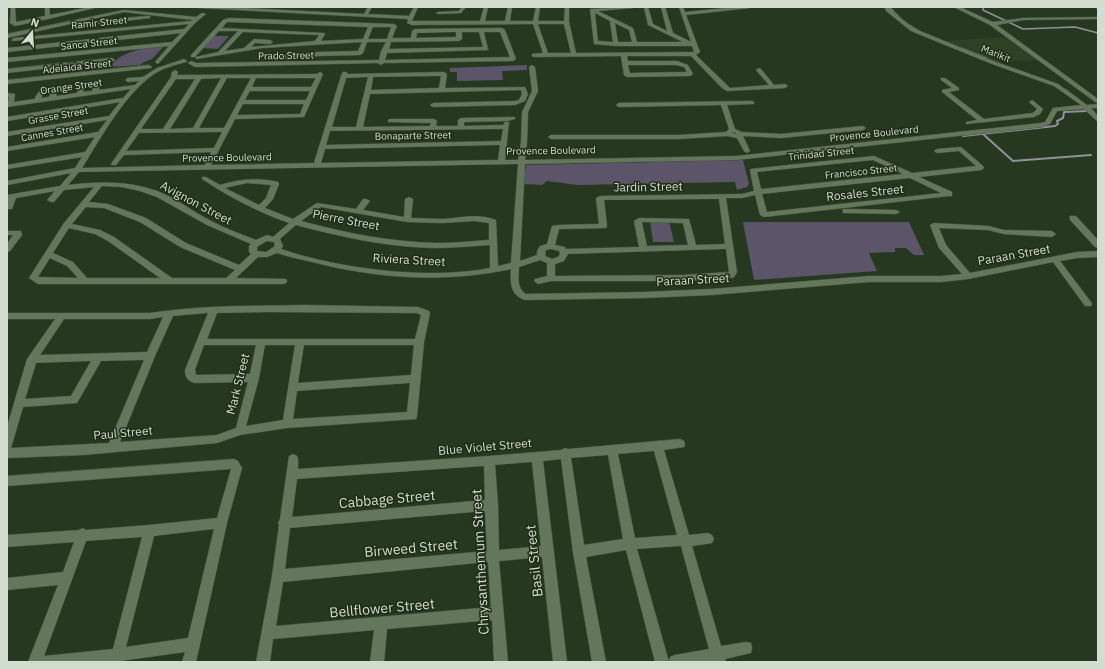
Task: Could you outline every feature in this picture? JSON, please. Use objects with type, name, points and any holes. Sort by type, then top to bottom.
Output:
[{"type":"street","points":[[13,7],[13,24],[97,7]]},
{"type":"street","points":[[47,7],[48,18]]},
{"type":"street","points":[[137,12],[142,7]]},
{"type":"street","points":[[199,7],[285,9],[341,15],[410,18]]},
{"type":"street","points":[[341,15],[346,7]]},
{"type":"street","points":[[365,16],[370,7]]},
{"type":"street","points":[[416,7],[409,22],[566,22]]},
{"type":"street","points":[[434,22],[441,7]]},
{"type":"street","points":[[438,13],[461,12],[464,7]]},
{"type":"street","points":[[482,22],[486,7]]},
{"type":"street","points":[[507,22],[510,7]]},
{"type":"street","points":[[538,7],[536,22],[546,55]]},
{"type":"street","points":[[567,7],[566,22],[574,55]]},
{"type":"street","points":[[592,10],[633,7]]},
{"type":"street","points":[[646,7],[651,25],[692,44]]},
{"type":"street","points":[[663,7],[671,35]]},
{"type":"street","points":[[534,55],[692,54],[697,52],[692,44],[681,7]]},
{"type":"street","points":[[684,14],[750,7]]},
{"type":"street","name":"Marikit","points":[[887,7],[899,21],[911,29],[994,63],[1056,85],[1085,106],[1098,120]]},
{"type":"street","points":[[956,7],[992,24],[1098,102]]},
{"type":"street","points":[[592,10],[631,29],[635,44]]},
{"type":"street","points":[[592,10],[596,43],[692,44]]},
{"type":"street","points":[[7,36],[124,11],[196,20]]},
{"type":"street","points":[[51,200],[78,168],[97,141],[100,134],[126,99],[158,65],[172,44],[184,31],[204,14]]},
{"type":"street","points":[[56,26],[162,15]]},
{"type":"street","points":[[992,24],[1006,21],[1098,18]]},
{"type":"street","points":[[612,19],[616,44]]},
{"type":"street","name":"Ramir Street","points":[[7,41],[196,20]]},
{"type":"street","points":[[194,59],[225,21],[229,20],[394,26],[381,63]]},
{"type":"street","points":[[346,30],[349,24]]},
{"type":"street","points":[[222,64],[318,54],[360,53],[371,25]]},
{"type":"street","points":[[218,29],[322,34],[317,42]]},
{"type":"street","points":[[220,52],[242,30]]},
{"type":"street","name":"Prado Street","points":[[194,59],[195,65],[381,63],[513,59],[502,30],[481,31]]},
{"type":"street","points":[[7,50],[184,31]]},
{"type":"street","points":[[384,52],[486,49],[481,31],[415,31],[412,40]]},
{"type":"street","points":[[158,65],[184,61],[186,58],[194,59],[220,52],[317,42],[341,38],[364,41],[459,39],[459,31]]},
{"type":"street","name":"Sanca Street","points":[[7,60],[172,44]]},
{"type":"street","points":[[103,72],[108,63],[116,58],[131,50],[143,47]]},
{"type":"street","points":[[692,54],[724,87],[729,90],[785,86]]},
{"type":"street","points":[[624,55],[625,63],[627,74],[628,75],[690,74],[686,66],[677,63],[625,63]]},
{"type":"street","points":[[7,71],[116,58]]},
{"type":"street","name":"Adelaida Street","points":[[7,82],[149,67],[147,65],[148,63],[158,65]]},
{"type":"street","name":"Paraan Street","points":[[532,67],[535,91],[526,112],[521,158],[515,288],[520,296],[534,298],[711,292],[869,279],[941,279],[968,276],[1076,255],[1098,254]]},
{"type":"street","points":[[759,70],[773,86]]},
{"type":"street","points":[[114,164],[174,74],[199,77],[319,75],[302,116],[232,117]]},
{"type":"street","points":[[318,162],[344,75],[371,76],[444,74],[442,90]]},
{"type":"street","points":[[209,164],[254,76]]},
{"type":"street","points":[[359,129],[371,76]]},
{"type":"street","points":[[165,131],[199,77]]},
{"type":"street","points":[[195,130],[225,77]]},
{"type":"street","points":[[128,80],[145,78]]},
{"type":"street","points":[[944,81],[957,89],[944,91],[982,121]]},
{"type":"street","name":"Orange Street","points":[[8,105],[138,86]]},
{"type":"street","points":[[367,92],[523,88],[525,96],[520,102],[510,104],[433,105]]},
{"type":"street","points":[[37,100],[42,91],[55,89],[52,98]]},
{"type":"street","points":[[247,89],[313,89]]},
{"type":"street","points":[[7,95],[13,95],[8,105]]},
{"type":"street","points":[[7,119],[126,99]]},
{"type":"street","points":[[240,102],[307,102]]},
{"type":"street","points":[[1032,102],[1038,106],[1049,107],[1098,106]]},
{"type":"street","points":[[1085,106],[1098,102]]},
{"type":"street","points":[[619,105],[752,103]]},
{"type":"street","points":[[724,104],[730,132]]},
{"type":"street","points":[[968,123],[1034,115],[1038,114],[1040,109],[1038,106]]},
{"type":"street","name":"Provence Boulevard","points":[[7,183],[78,168],[501,158],[734,155],[1042,125],[1048,123],[1055,109],[1085,106]]},
{"type":"street","name":"Provence Boulevard","points":[[734,155],[747,151],[1037,121],[1045,117],[1049,107]]},
{"type":"street","name":"Grasse Street","points":[[7,134],[113,117]]},
{"type":"street","points":[[328,129],[433,128],[461,122],[510,118],[506,127],[501,158]]},
{"type":"street","points":[[388,128],[389,120],[434,121],[433,128]]},
{"type":"street","points":[[461,122],[506,127]]},
{"type":"street","points":[[551,137],[679,137],[730,132],[740,135],[781,136],[863,128]]},
{"type":"street","points":[[136,131],[226,130]]},
{"type":"street","name":"Cannes Street","points":[[7,149],[100,134]]},
{"type":"street","points":[[740,135],[747,151]]},
{"type":"street","name":"Bonaparte Street","points":[[323,147],[504,143]]},
{"type":"street","name":"Francisco Street","points":[[742,196],[758,192],[981,168],[961,149],[937,151]]},
{"type":"street","points":[[121,153],[216,150]]},
{"type":"street","points":[[7,167],[88,154]]},
{"type":"street","name":"Trinidad Street","points":[[758,192],[753,168],[874,158],[909,176]]},
{"type":"street","name":"Provence Boulevard","points":[[7,178],[114,164],[209,164]]},
{"type":"street","name":"Rosales Street","points":[[758,192],[764,217],[809,210],[951,196],[909,176]]},
{"type":"street","name":"Pierre Street","points":[[204,178],[219,188],[294,222],[346,234],[398,242],[431,245],[493,242]]},
{"type":"street","points":[[219,188],[231,183],[268,182],[275,184],[269,199],[261,208]]},
{"type":"street","points":[[100,184],[67,225],[33,278],[38,281],[283,281]]},
{"type":"street","name":"Avignon Street","points":[[10,197],[61,187],[100,184],[130,186],[161,195],[202,219],[232,234],[256,243]]},
{"type":"street","name":"Jardin Street","points":[[603,226],[600,195],[742,196]]},
{"type":"street","points":[[9,207],[10,197]]},
{"type":"street","points":[[538,281],[551,278],[684,278],[731,275],[733,272],[730,246],[722,197]]},
{"type":"street","points":[[407,220],[409,199]]},
{"type":"street","points":[[809,210],[897,215],[892,201]]},
{"type":"street","points":[[358,212],[366,202]]},
{"type":"street","points":[[83,204],[105,206],[121,211],[142,220],[183,245],[241,269]]},
{"type":"street","points":[[275,239],[294,222],[320,205],[407,220],[443,221],[487,219],[493,222],[494,269]]},
{"type":"street","points":[[1073,218],[1095,238],[1098,245]]},
{"type":"street","points":[[644,250],[639,220],[686,221],[693,248]]},
{"type":"street","points":[[67,225],[97,232],[111,239],[170,281]]},
{"type":"street","points":[[968,276],[942,246],[934,225],[988,228],[1004,232],[1052,234]]},
{"type":"street","points":[[551,246],[553,231],[558,227],[612,226]]},
{"type":"street","points":[[7,233],[18,233],[18,235],[7,249]]},
{"type":"street","points":[[267,238],[275,239],[279,243],[277,250],[267,255],[256,254],[252,249],[256,243],[267,238]]},
{"type":"street","points":[[563,252],[563,257],[561,259],[551,262],[541,257],[541,251],[551,246],[559,248],[563,252],[730,246]]},
{"type":"street","name":"Riviera Street","points":[[277,250],[341,271],[475,277],[494,269],[516,265],[541,257]]},
{"type":"street","points":[[49,254],[70,264],[84,280]]},
{"type":"street","points":[[228,281],[256,254]]},
{"type":"street","points":[[1055,260],[1088,304]]},
{"type":"street","points":[[551,262],[551,278]]},
{"type":"street","points":[[8,316],[150,316],[170,312],[214,309],[334,308],[418,310],[426,313],[419,342],[415,379],[293,387]]},
{"type":"street","points":[[214,309],[190,370],[190,376],[194,379],[254,378]]},
{"type":"street","points":[[113,447],[150,356],[170,312]]},
{"type":"street","points":[[7,445],[32,359],[62,316]]},
{"type":"street","points":[[201,342],[419,342]]},
{"type":"street","name":"Mark Street","points":[[240,431],[254,378],[261,343]]},
{"type":"street","points":[[287,424],[300,343]]},
{"type":"street","points":[[32,359],[150,356]]},
{"type":"street","points":[[19,403],[74,400],[98,357]]},
{"type":"street","name":"Paul Street","points":[[7,453],[217,439],[240,431],[287,424],[412,416],[415,379]]},
{"type":"street","name":"Blue Violet Street","points":[[292,474],[489,461],[565,453],[680,444]]},
{"type":"street","points":[[658,446],[718,658]]},
{"type":"street","points":[[612,449],[630,544],[662,662]]},
{"type":"street","points":[[565,453],[579,552],[599,662]]},
{"type":"street","name":"Basil Street","points":[[537,456],[560,662]]},
{"type":"street","points":[[263,662],[278,576],[293,459]]},
{"type":"street","name":"Chrysanthemum Street","points":[[489,461],[493,556],[501,662]]},
{"type":"street","points":[[7,481],[234,464],[236,468],[221,523],[189,662]]},
{"type":"street","name":"Cabbage Street","points":[[284,522],[492,505]]},
{"type":"street","points":[[7,541],[83,534],[148,531],[221,523]]},
{"type":"street","points":[[118,655],[148,531]]},
{"type":"street","points":[[35,662],[83,534]]},
{"type":"street","points":[[579,552],[630,544],[708,539]]},
{"type":"street","name":"Birweed Street","points":[[278,576],[548,551]]},
{"type":"street","points":[[7,584],[66,578]]},
{"type":"street","name":"Bellflower Street","points":[[268,633],[498,612]]},
{"type":"street","points":[[377,662],[381,623]]},
{"type":"street","points":[[45,662],[118,655],[193,644]]},
{"type":"street","points":[[675,662],[718,658],[746,648]]},
{"type":"shaded area","points":[[213,36],[229,36],[218,49],[202,48]]},
{"type":"shaded area","points":[[1008,37],[1039,60],[995,62],[944,41]]},
{"type":"shaded area","points":[[164,46],[152,59],[140,65],[110,67],[115,61],[127,53]]},
{"type":"shaded area","points":[[527,65],[527,70],[502,71],[503,80],[457,81],[457,72],[450,72],[450,68]]},
{"type":"shaded area","points":[[743,160],[749,184],[747,187],[737,190],[735,182],[577,185],[547,181],[542,185],[523,184],[526,165]]},
{"type":"shaded area","points":[[650,221],[669,221],[674,242],[653,242]]},
{"type":"shaded area","points":[[743,222],[909,222],[924,255],[914,255],[906,248],[895,248],[895,252],[869,253],[877,271],[754,280]]},
{"type":"waterway","points":[[889,7],[898,16]]},
{"type":"waterway","points":[[983,7],[983,10],[1023,29],[1075,27],[1098,33]]},
{"type":"waterway","points":[[961,48],[986,58]]},
{"type":"waterway","points":[[1066,90],[1078,99]]},
{"type":"waterway","points":[[963,136],[1055,126],[1058,124],[1057,121],[1063,118],[1064,112],[1087,111]]},
{"type":"waterway","points":[[983,134],[1013,161],[1091,155]]}]
